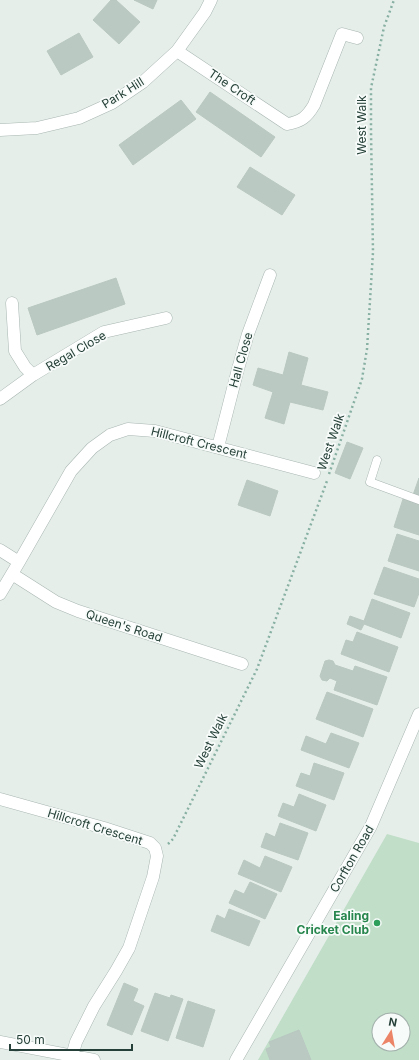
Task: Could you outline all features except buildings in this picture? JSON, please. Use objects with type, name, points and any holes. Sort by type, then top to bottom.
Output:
[{"type":"street","name":"Park Hill","points":[[0,130],[37,128],[79,118],[112,103],[143,82],[177,51],[205,12],[211,0]]},
{"type":"street","name":"The Croft","points":[[177,51],[287,124],[302,120],[314,105],[342,34],[357,38]]},
{"type":"street","name":"Hall Close","points":[[218,447],[248,334],[270,276]]},
{"type":"street","name":"Regal Close","points":[[12,303],[15,351],[25,367],[33,375]]},
{"type":"street","name":"Regal Close","points":[[0,399],[33,375],[104,332],[166,318]]},
{"type":"street","name":"Hillcroft Crescent","points":[[0,594],[71,471],[92,448],[110,435],[128,429],[155,430],[314,473]]},
{"type":"street","points":[[0,550],[19,562]]},
{"type":"street","name":"Queen's Road","points":[[12,574],[56,602],[78,611],[242,664]]},
{"type":"street","name":"Corfton Road","points":[[236,1060],[371,826],[419,714]]},
{"type":"street","name":"Hillcroft Crescent","points":[[0,799],[104,828],[150,843],[155,848],[157,856]]},
{"type":"street","points":[[72,1056],[76,1042],[94,1006],[129,948],[153,877],[157,856]]},
{"type":"street","points":[[0,1042],[50,1056],[72,1056],[94,1060]]},
{"type":"lane","points":[[378,460],[370,482],[419,500]]},
{"type":"path","name":"West Walk","points":[[157,856],[173,839],[257,669],[328,477],[362,379],[367,349],[373,252],[370,131],[371,88],[384,27],[394,0]]},
{"type":"green space","name":"Ealing Cricket Club","points":[[387,834],[419,843],[419,1060],[258,1060]]},
{"type":"place","name":"Ealing Cricket Club","points":[[377,923]]}]
